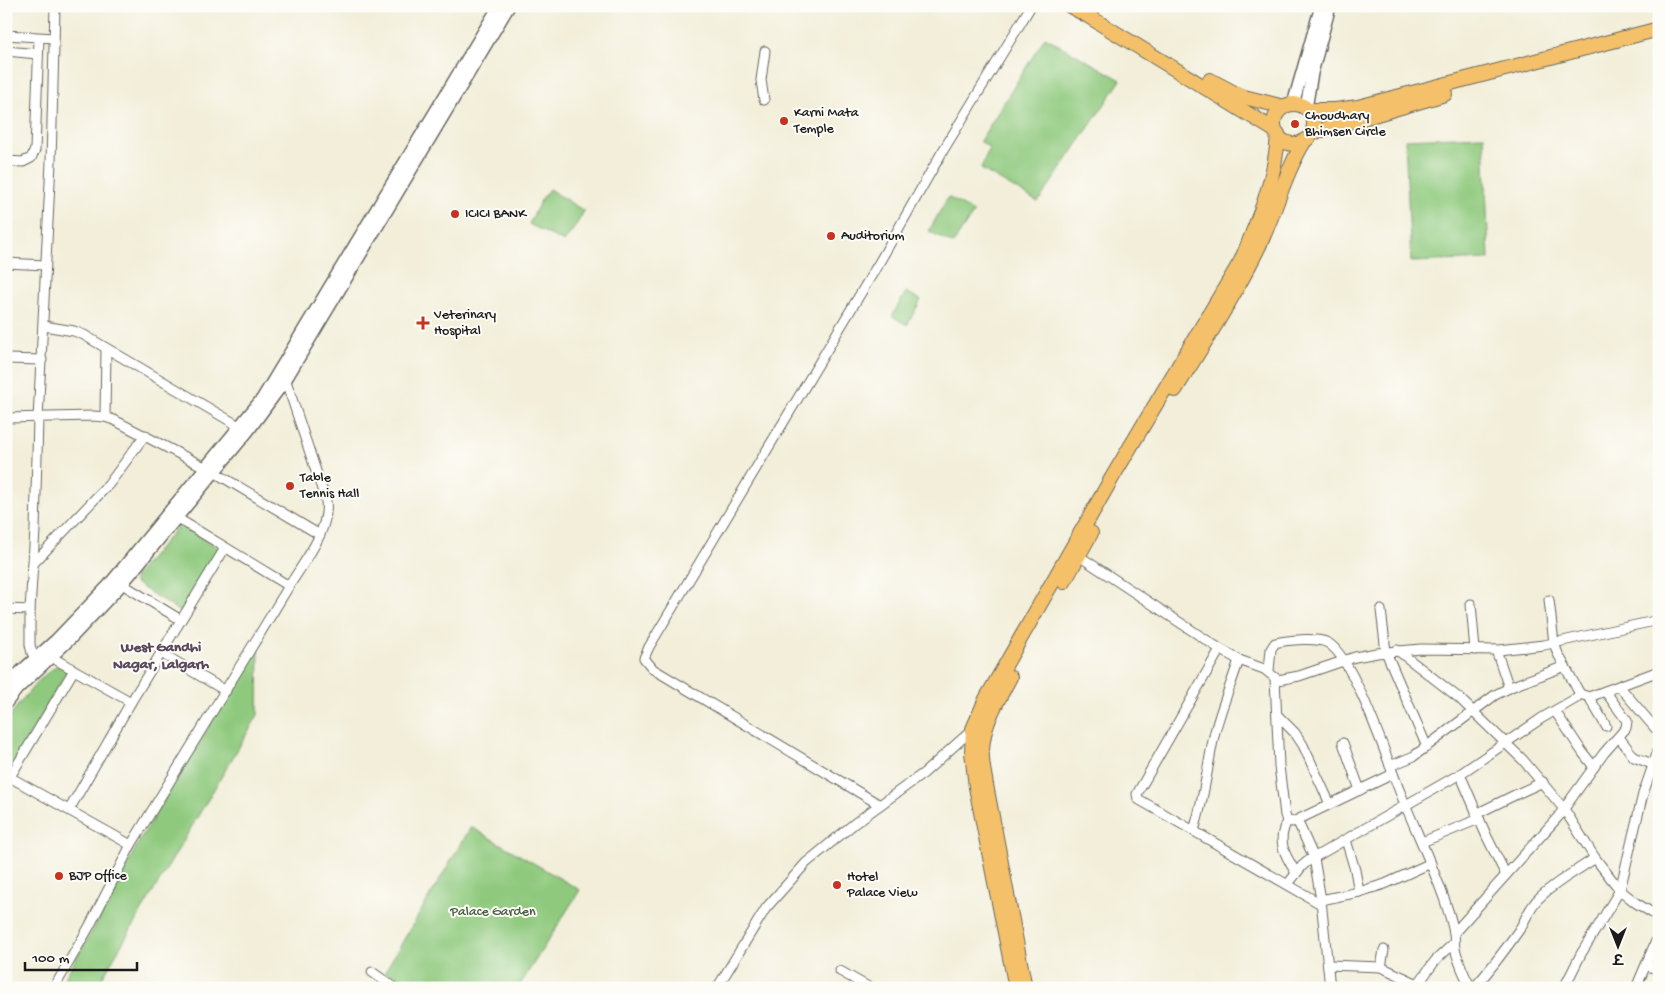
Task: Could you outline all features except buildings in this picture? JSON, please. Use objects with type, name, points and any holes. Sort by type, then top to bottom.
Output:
[{"type":"main road","points":[[1070,6],[1277,133],[1282,139],[1293,143],[1308,136],[1467,88],[1659,38]]},
{"type":"main road","points":[[1088,6],[1240,96],[1298,107],[1335,110],[1358,107],[1659,29]]},
{"type":"main road","points":[[1016,988],[976,787],[972,752],[973,729],[986,699],[1113,476],[1241,261],[1254,230],[1275,164],[1276,116],[1298,107]]},
{"type":"main road","points":[[1025,988],[986,785],[982,751],[984,730],[995,704],[1027,645],[1114,492],[1239,286],[1259,246],[1296,154],[1314,124],[1298,107]]},
{"type":"street","points":[[38,662],[30,645],[30,610],[51,162],[55,6]]},
{"type":"street","points":[[54,988],[89,927],[131,845],[320,535],[326,521],[326,501],[284,373],[499,6]]},
{"type":"street","points":[[6,703],[31,676],[38,662],[109,585],[244,429],[284,373],[509,6]]},
{"type":"street","points":[[880,805],[653,669],[644,658],[669,612],[1031,6]]},
{"type":"street","points":[[1298,107],[1320,6]]},
{"type":"street","points":[[1298,107],[1312,73],[1330,6]]},
{"type":"street","points":[[6,35],[54,38]]},
{"type":"street","points":[[6,161],[23,162],[31,158],[35,150],[39,38]]},
{"type":"street","points":[[6,51],[38,54]]},
{"type":"street","points":[[764,100],[761,80],[765,52]]},
{"type":"street","points":[[6,264],[45,265]]},
{"type":"street","points":[[44,326],[74,330],[84,334],[106,349],[244,429]]},
{"type":"street","points":[[105,417],[106,349]]},
{"type":"street","points":[[6,358],[42,360]]},
{"type":"street","points":[[6,418],[105,417],[145,435],[210,470],[320,535]]},
{"type":"street","points":[[33,564],[109,484],[145,435]]},
{"type":"street","points":[[6,688],[12,674],[51,657],[122,584],[177,518],[210,470]]},
{"type":"street","points":[[177,518],[290,586]]},
{"type":"street","points":[[69,810],[131,702],[226,548]]},
{"type":"street","points":[[1079,556],[1220,649],[1282,680],[1343,661],[1397,650],[1496,650],[1554,642],[1659,620]]},
{"type":"street","points":[[122,584],[181,620]]},
{"type":"street","points":[[1549,600],[1554,642],[1565,666],[1606,726]]},
{"type":"street","points":[[1470,604],[1475,650]]},
{"type":"street","points":[[6,609],[30,610]]},
{"type":"street","points":[[1380,610],[1386,652],[1426,747]]},
{"type":"street","points":[[1296,873],[1282,847],[1282,834],[1287,821],[1279,766],[1271,649],[1275,643],[1282,641],[1312,640],[1328,643],[1343,661],[1354,680],[1374,723],[1391,770],[1431,863],[1454,933],[1454,943],[1462,971],[1472,988],[1487,973],[1520,928],[1532,905],[1547,890],[1595,858]]},
{"type":"street","points":[[1220,649],[1137,794],[1141,802],[1321,902],[1385,884],[1431,863]]},
{"type":"street","points":[[1397,650],[1459,698],[1505,743],[1543,782],[1564,809],[1595,858],[1620,890],[1636,904],[1659,917]]},
{"type":"street","points":[[1496,650],[1509,688]]},
{"type":"street","points":[[161,653],[226,691]]},
{"type":"street","points":[[51,657],[131,702]]},
{"type":"street","points":[[1194,830],[1200,811],[1214,733],[1239,660]]},
{"type":"street","points":[[1287,821],[1293,822],[1298,820],[1360,790],[1414,756],[1495,695],[1565,666]]},
{"type":"street","points":[[74,670],[8,776],[131,845]]},
{"type":"street","points":[[1288,884],[1302,866],[1314,858],[1460,774],[1555,711],[1584,695],[1605,691],[1659,670]]},
{"type":"street","points":[[12,674],[31,676]]},
{"type":"street","points":[[1619,686],[1655,728],[1659,730]]},
{"type":"street","points":[[1454,933],[1564,809],[1594,767],[1626,728],[1627,721],[1605,691]]},
{"type":"street","points":[[1555,711],[1582,753],[1594,767]]},
{"type":"street","points":[[1277,715],[1295,733],[1303,745],[1330,804]]},
{"type":"street","points":[[717,988],[766,908],[806,863],[924,773],[973,729]]},
{"type":"street","points":[[1619,737],[1634,757],[1652,764]]},
{"type":"street","points":[[1343,742],[1360,790]]},
{"type":"street","points":[[1564,988],[1581,954],[1620,890],[1643,794],[1659,748]]},
{"type":"street","points":[[1460,774],[1477,816],[1506,875]]},
{"type":"street","points":[[1422,842],[1477,816],[1519,792],[1543,782]]},
{"type":"street","points":[[1298,820],[1314,858],[1321,902],[1330,988]]},
{"type":"street","points":[[1346,840],[1359,892]]},
{"type":"street","points":[[1636,988],[1659,934]]},
{"type":"street","points":[[1328,966],[1381,967],[1416,986],[1435,961],[1454,943]]},
{"type":"street","points":[[1381,967],[1384,950]]},
{"type":"street","points":[[1646,965],[1659,970]]},
{"type":"street","points":[[372,972],[396,988]]},
{"type":"street","points":[[840,972],[870,988]]},
{"type":"green space","points":[[1045,37],[1121,80],[1038,202],[981,169],[989,148],[980,141]]},
{"type":"green space","points":[[1484,136],[1489,259],[1411,262],[1405,139]]},
{"type":"green space","points":[[549,189],[584,211],[564,242],[529,224]]},
{"type":"green space","points":[[948,197],[974,212],[953,244],[929,231]]},
{"type":"green space","points":[[906,292],[921,300],[907,325],[892,316]]},
{"type":"green space","points":[[180,524],[220,549],[182,613],[134,582],[135,576]]},
{"type":"green space","points":[[259,649],[258,715],[96,988],[59,988],[113,895],[137,845],[242,672]]},
{"type":"green space","points":[[59,665],[67,669],[67,672],[9,770],[6,768],[6,720],[38,682]]},
{"type":"green space","name":"Palace Garden","points":[[471,827],[580,890],[518,988],[409,988],[384,973]]},
{"type":"place","name":"Karni Mata Temple","points":[[784,121]]},
{"type":"place","name":"Choudhary Bhimsen Circle","points":[[1295,124]]},
{"type":"place","name":"ICICI BANK","points":[[455,214]]},
{"type":"place","name":"Auditorium","points":[[831,236]]},
{"type":"place","name":"Veterinary Hospital","points":[[423,323]]},
{"type":"place","name":"Table Tennis Hall","points":[[290,486]]},
{"type":"place","name":"BJP Office","points":[[59,876]]},
{"type":"place","name":"Hotel Palace View","points":[[837,885]]},
{"type":"district","name":"West Gandhi Nagar, Lalgarh","points":[[161,656]]}]
